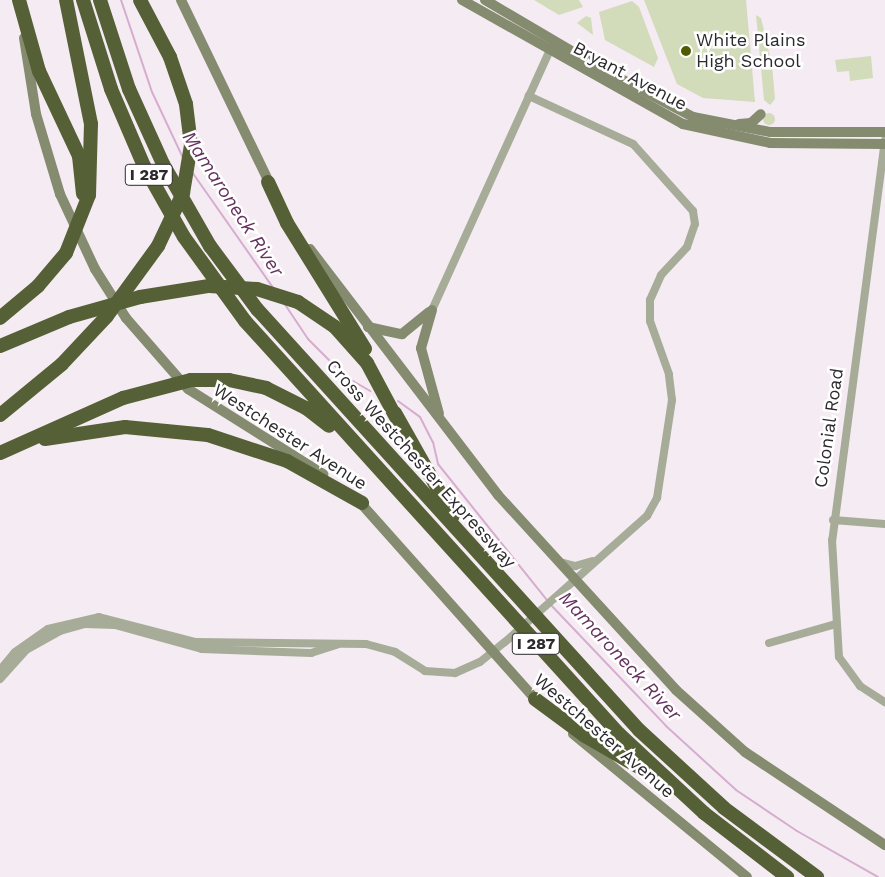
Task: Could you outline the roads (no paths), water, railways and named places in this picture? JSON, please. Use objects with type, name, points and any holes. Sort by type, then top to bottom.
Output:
[{"type":"highway","points":[[19,0],[39,71],[79,156],[84,206]]},
{"type":"highway","points":[[0,318],[56,266],[84,206],[92,172],[92,136],[66,0]]},
{"type":"highway","name":"Cross Westchester Expressway","points":[[83,0],[122,116],[181,232],[245,321],[607,722],[694,805],[787,877]]},
{"type":"highway","name":"Cross Westchester Expressway","points":[[100,0],[150,138],[217,255],[272,327],[499,577],[666,757],[741,822],[817,877]]},
{"type":"highway","points":[[0,415],[85,342],[129,289],[168,228],[186,184],[190,145],[182,88],[140,0]]},
{"type":"highway","points":[[268,182],[287,223],[371,359],[398,420]]},
{"type":"highway","points":[[0,346],[86,311],[152,295],[222,285],[268,291],[309,308],[360,353],[435,489],[499,577]]},
{"type":"highway","points":[[0,453],[153,387],[201,379],[249,383],[291,400],[320,419],[385,477]]},
{"type":"highway","points":[[18,446],[98,428],[190,432],[279,458],[362,503]]},
{"type":"highway","points":[[535,699],[694,805]]},
{"type":"main road","name":"Westchester Avenue","points":[[19,0],[35,108],[54,177],[84,247],[119,309],[155,356],[188,389],[362,503],[491,653],[535,699],[747,877]]},
{"type":"main road","points":[[181,0],[268,182],[367,326],[446,428],[558,562],[719,731],[885,845]]},
{"type":"main road","name":"Bryant Avenue","points":[[462,0],[654,98],[698,118],[748,130],[885,132]]},
{"type":"main road","name":"Bryant Avenue","points":[[485,0],[551,46],[669,119],[715,134],[770,143],[885,143]]},
{"type":"main road","points":[[654,98],[742,124],[761,114]]},
{"type":"main road","points":[[367,326],[402,334],[418,325],[432,310]]},
{"type":"main road","points":[[432,310],[421,352],[446,428]]},
{"type":"street","points":[[432,310],[551,46]]},
{"type":"street","points":[[0,670],[15,652],[48,630],[99,617],[195,642],[340,643],[389,649],[418,668],[443,674],[464,670],[505,642],[646,516],[658,498],[672,393],[650,321],[650,300],[661,275],[682,257],[695,219],[633,144],[529,96]]},
{"type":"street","name":"Colonial Road","points":[[885,143],[833,520],[836,624],[843,666],[860,686],[885,702]]},
{"type":"street","points":[[833,520],[885,524]]},
{"type":"street","points":[[558,562],[575,566],[596,559]]},
{"type":"street","points":[[0,679],[26,650],[60,631],[85,624],[115,625],[202,649],[311,653],[340,643]]},
{"type":"street","points":[[769,643],[836,624]]},
{"type":"waterway","name":"Mamaroneck River","points":[[121,0],[152,92],[183,158]]},
{"type":"waterway","name":"Mamaroneck River","points":[[192,172],[274,289]]},
{"type":"waterway","name":"Mamaroneck River","points":[[284,303],[308,339],[346,377],[370,391]]},
{"type":"waterway","name":"Mamaroneck River","points":[[398,401],[420,417],[433,442],[438,464],[547,600]]},
{"type":"waterway","name":"Mamaroneck River","points":[[550,604],[666,726],[736,790],[797,831],[878,877]]},
{"type":"place","name":"White Plains High School","points":[[686,51]]}]
